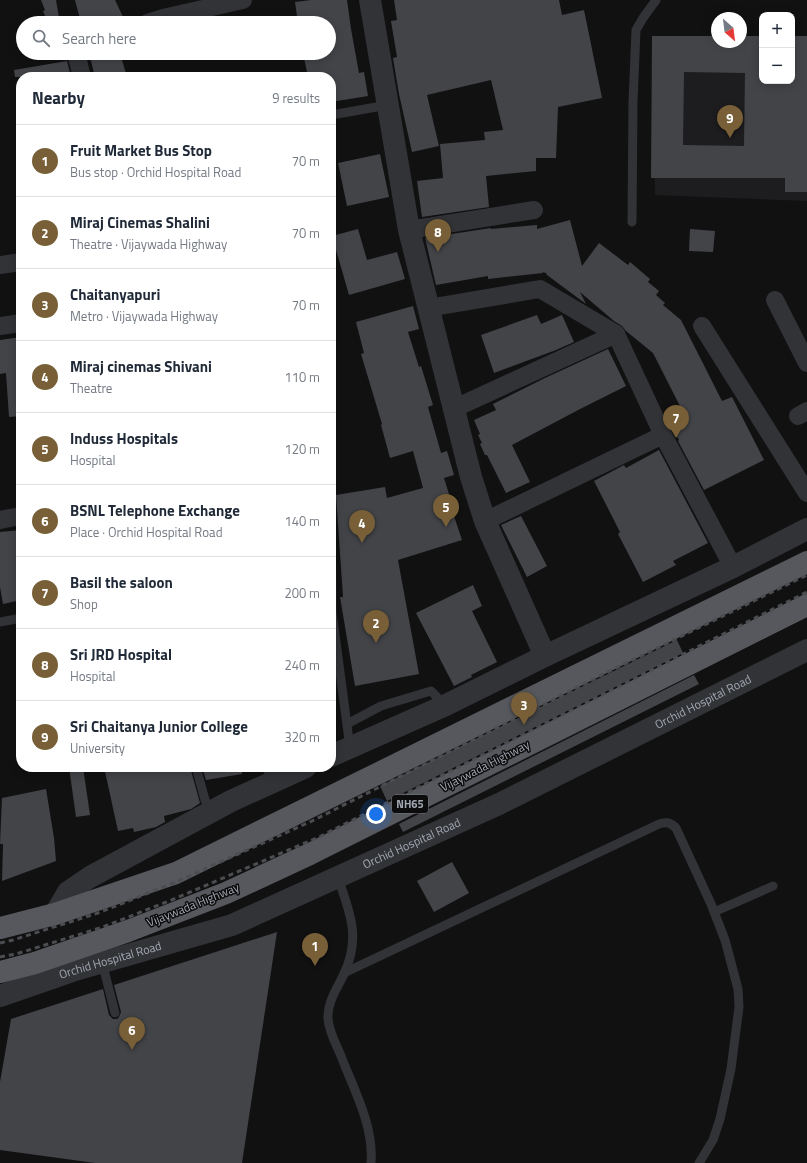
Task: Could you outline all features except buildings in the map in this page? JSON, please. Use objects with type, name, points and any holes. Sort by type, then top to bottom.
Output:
[{"type":"highway","points":[[0,928],[55,914],[176,873],[807,562]]},
{"type":"highway","name":"Vijaywada Highway","points":[[0,972],[35,963],[128,931],[233,890],[310,854],[807,605]]},
{"type":"street","points":[[172,16],[243,0]]},
{"type":"street","points":[[370,0],[409,230],[471,477],[485,521],[545,656]]},
{"type":"street","points":[[78,60],[81,72]]},
{"type":"street","points":[[409,230],[534,210]]},
{"type":"street","points":[[0,265],[16,263]]},
{"type":"street","points":[[428,308],[540,289],[616,334],[664,435],[732,567]]},
{"type":"street","points":[[775,300],[807,363]]},
{"type":"street","points":[[0,326],[16,324]]},
{"type":"street","points":[[702,326],[807,493]]},
{"type":"street","points":[[453,409],[616,334]]},
{"type":"street","points":[[485,521],[664,435]]},
{"type":"street","points":[[0,520],[16,517]]},
{"type":"street","points":[[340,752],[438,698],[545,656],[732,567],[807,529]]},
{"type":"street","name":"Orchid Hospital Road","points":[[0,996],[72,971],[232,925],[499,804],[807,650]]},
{"type":"street","points":[[55,914],[68,892],[90,877],[208,803],[231,801],[273,773]]},
{"type":"lane","points":[[632,222],[633,102],[636,30],[656,0]]},
{"type":"lane","points":[[336,114],[388,105]]},
{"type":"lane","points":[[0,622],[16,619]]},
{"type":"lane","points":[[336,644],[346,724],[340,752]]},
{"type":"lane","points":[[346,724],[381,706],[438,698]]},
{"type":"lane","points":[[198,772],[208,803]]},
{"type":"lane","points":[[344,973],[659,824],[667,822],[671,824],[676,828],[714,912],[725,940],[738,989],[739,1007],[731,1069],[720,1119],[713,1140],[699,1163]]},
{"type":"lane","points":[[338,878],[351,916],[353,946],[350,959],[329,1007],[328,1018],[330,1030],[369,1129],[371,1163]]},
{"type":"lane","points":[[714,912],[773,886]]},
{"type":"lane","points":[[102,962],[115,1013]]},
{"type":"shaded area","points":[[652,37],[711,42],[711,48],[744,48],[759,75],[759,84],[795,84],[795,73],[807,40],[807,201],[655,195]]},
{"type":"railway","points":[[0,943],[98,913],[171,884],[312,821],[612,670],[807,575]]},
{"type":"railway","points":[[0,957],[16,954],[103,927],[174,899],[319,837],[807,592]]},
{"type":"place","name":"Sri Chaitanya Junior College","points":[[730,138]]},
{"type":"place","name":"Sri JRD Hospital","points":[[438,252]]},
{"type":"place","name":"Basil the saloon","points":[[676,438]]},
{"type":"place","name":"Induss Hospitals","points":[[446,527]]},
{"type":"place","name":"Miraj cinemas Shivani","points":[[362,543]]},
{"type":"place","name":"Miraj Cinemas Shalini","points":[[376,643]]},
{"type":"place","name":"Chaitanyapuri","points":[[524,725]]},
{"type":"place","name":"Fruit Market Bus Stop","points":[[315,966]]},
{"type":"place","name":"BSNL Telephone Exchange","points":[[132,1050]]}]
